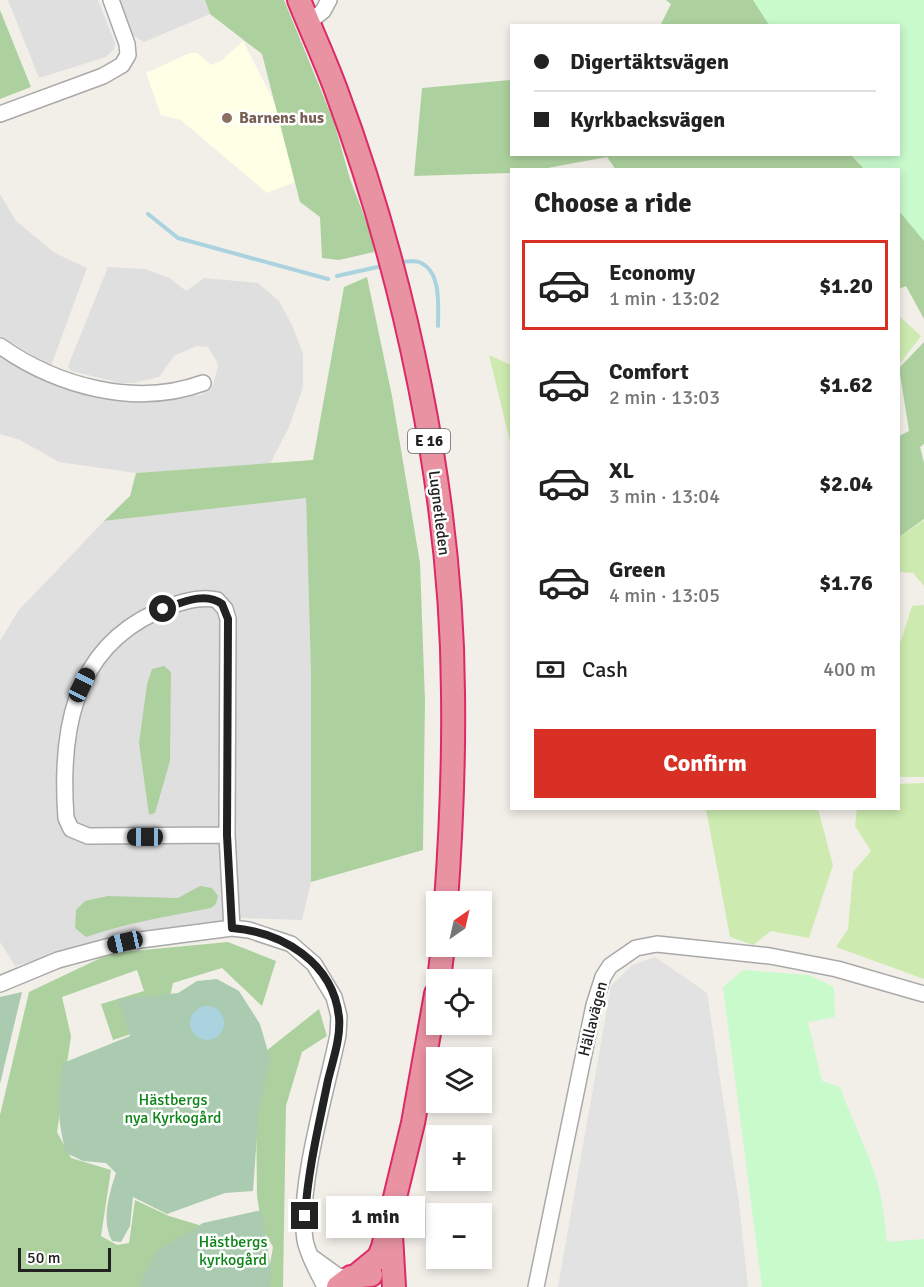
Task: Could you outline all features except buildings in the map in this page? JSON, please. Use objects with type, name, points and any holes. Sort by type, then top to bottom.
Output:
[{"type":"highway","name":"Lugnetleden","points":[[299,0],[336,90],[377,212],[410,344],[432,453],[445,562],[453,691],[446,891]]},
{"type":"highway","points":[[349,1280],[379,1257],[391,1218],[413,1124],[429,1035]]},
{"type":"highway","points":[[391,1218],[392,1287]]},
{"type":"highway","points":[[349,1280],[377,1277],[392,1287]]},
{"type":"street","points":[[0,114],[118,69],[126,59],[127,44],[111,0]]},
{"type":"street","points":[[308,23],[323,11],[329,0]]},
{"type":"street","points":[[0,346],[49,372],[119,392],[159,395],[203,383]]},
{"type":"street","points":[[227,835],[88,836],[71,829],[66,818],[65,739],[70,716],[87,674],[106,648],[129,628],[163,609],[196,599],[217,600],[225,609],[228,619],[227,835],[232,928]]},
{"type":"street","points":[[0,984],[58,960],[148,937],[232,928],[271,935],[299,950],[325,979],[337,1008],[338,1035],[307,1195],[305,1231],[311,1256],[325,1287]]},
{"type":"street","name":"Hällavägen","points":[[536,1287],[598,988],[603,976],[617,960],[645,945],[682,946],[770,956],[837,969],[924,994]]},
{"type":"street","points":[[311,1256],[330,1272],[349,1280]]},
{"type":"shaded area","points":[[8,0],[98,0],[115,43],[114,49],[106,57],[39,78]]},
{"type":"shaded area","points":[[119,0],[205,0],[210,14],[144,42],[132,35]]},
{"type":"shaded area","name":"Barnens hus","points":[[243,41],[286,125],[303,179],[267,193],[181,120],[161,115],[146,73],[190,53],[197,53],[211,65],[221,61]]},
{"type":"shaded area","points":[[0,194],[16,221],[55,253],[87,268],[51,366],[0,336]]},
{"type":"shaded area","points":[[108,267],[145,269],[170,278],[186,291],[204,278],[258,283],[279,301],[292,325],[303,354],[303,387],[289,427],[270,464],[136,473],[59,462],[20,440],[0,434],[0,358],[62,389],[163,399],[201,395],[213,385],[218,366],[208,347],[196,346],[174,356],[159,377],[134,383],[121,383],[71,371],[68,366]]},
{"type":"shaded area","points":[[306,498],[311,675],[311,882],[302,920],[242,918],[176,927],[102,941],[15,966],[0,942],[0,641],[18,611],[104,521]]},
{"type":"shaded area","points":[[655,957],[707,993],[739,1203],[748,1287],[558,1287],[611,986],[632,965]]},
{"type":"green space","points":[[205,0],[284,0],[334,122],[350,179],[373,239],[374,252],[339,260],[322,258],[320,217],[300,202],[262,54],[210,14]]},
{"type":"green space","points":[[666,0],[847,0],[801,24],[661,24],[671,4]]},
{"type":"green space","points":[[753,0],[924,0],[924,241],[900,212],[900,168],[863,168],[852,156],[900,156],[900,24],[768,24]]},
{"type":"green space","points":[[0,10],[31,87],[0,99]]},
{"type":"green space","points":[[924,76],[924,319],[906,286],[900,289],[900,168],[615,168],[607,157],[547,168],[510,168],[510,173],[414,176],[422,88],[510,80],[510,156],[900,156],[900,148]]},
{"type":"green space","points":[[367,277],[392,396],[420,563],[425,701],[423,850],[311,882],[311,675],[306,498],[104,521],[130,496],[136,473],[313,460],[344,287]]},
{"type":"green space","points":[[900,317],[921,336],[900,364]]},
{"type":"green space","points":[[924,342],[924,444],[920,447],[924,463],[924,519],[900,536],[900,436],[909,431],[900,367]]},
{"type":"green space","points":[[489,355],[510,365],[510,442]]},
{"type":"green space","points":[[924,520],[924,586],[913,573],[900,572],[900,537]]},
{"type":"green space","points":[[924,605],[924,777],[900,777],[900,644],[912,606]]},
{"type":"green space","points":[[164,666],[171,672],[170,761],[155,813],[149,815],[139,743],[147,684],[152,669]]},
{"type":"green space","points":[[924,783],[924,979],[836,947],[848,929],[853,872],[871,851],[855,826],[857,810],[900,810],[900,784]]},
{"type":"green space","points":[[706,810],[818,810],[833,865],[809,938],[771,931],[753,945],[730,937]]},
{"type":"green space","points":[[200,886],[212,888],[218,896],[216,904],[211,908],[132,924],[86,937],[75,928],[76,910],[85,901],[108,896],[178,898]]},
{"type":"green space","points":[[228,942],[276,961],[262,1006],[222,968],[173,983],[164,1023],[113,1040],[101,1004],[144,991],[137,970],[62,997],[71,1036],[57,1132],[71,1158],[111,1170],[101,1236],[117,1245],[129,1243],[135,1200],[169,1216],[199,1225],[153,1287],[0,1287],[0,1115],[29,992],[111,953]]},
{"type":"green space","points":[[743,970],[809,975],[834,987],[835,1017],[808,1022],[822,1081],[840,1087],[865,1148],[879,1187],[887,1242],[924,1239],[924,1287],[762,1287],[723,987]]},
{"type":"green space","name":"Hästbergs nya Kyrkogård","points":[[217,979],[239,991],[260,1024],[271,1062],[259,1107],[253,1191],[225,1193],[167,1214],[133,1197],[130,1226],[121,1242],[112,1241],[107,1216],[116,1173],[106,1163],[83,1161],[66,1153],[59,1108],[63,1063],[130,1036],[117,999],[178,993],[197,981]]},
{"type":"green space","points":[[22,992],[0,1084],[0,997]]},
{"type":"green space","points":[[319,1009],[327,1036],[302,1052],[286,1106],[283,1287],[266,1287],[273,1247],[262,1228],[257,1196],[256,1107],[266,1051]]},
{"type":"green space","name":"Hästbergs kyrkogård","points":[[262,1210],[271,1271],[270,1287],[138,1287],[155,1252],[203,1223]]},
{"type":"water","points":[[207,1006],[219,1011],[224,1023],[219,1035],[207,1040],[195,1035],[190,1023],[195,1011]]},
{"type":"waterway","points":[[148,214],[178,238],[328,279]]},
{"type":"waterway","points":[[400,262],[419,262],[432,273],[437,290],[438,326]]},
{"type":"waterway","points":[[337,276],[382,266]]},
{"type":"place","name":"Barnens hus","points":[[227,118]]},
{"type":"route","points":[[163,609],[196,599],[209,598],[222,604],[228,619],[227,835],[232,928],[271,935],[291,944],[307,956],[328,984],[339,1016],[338,1035],[309,1174],[305,1216]]}]
